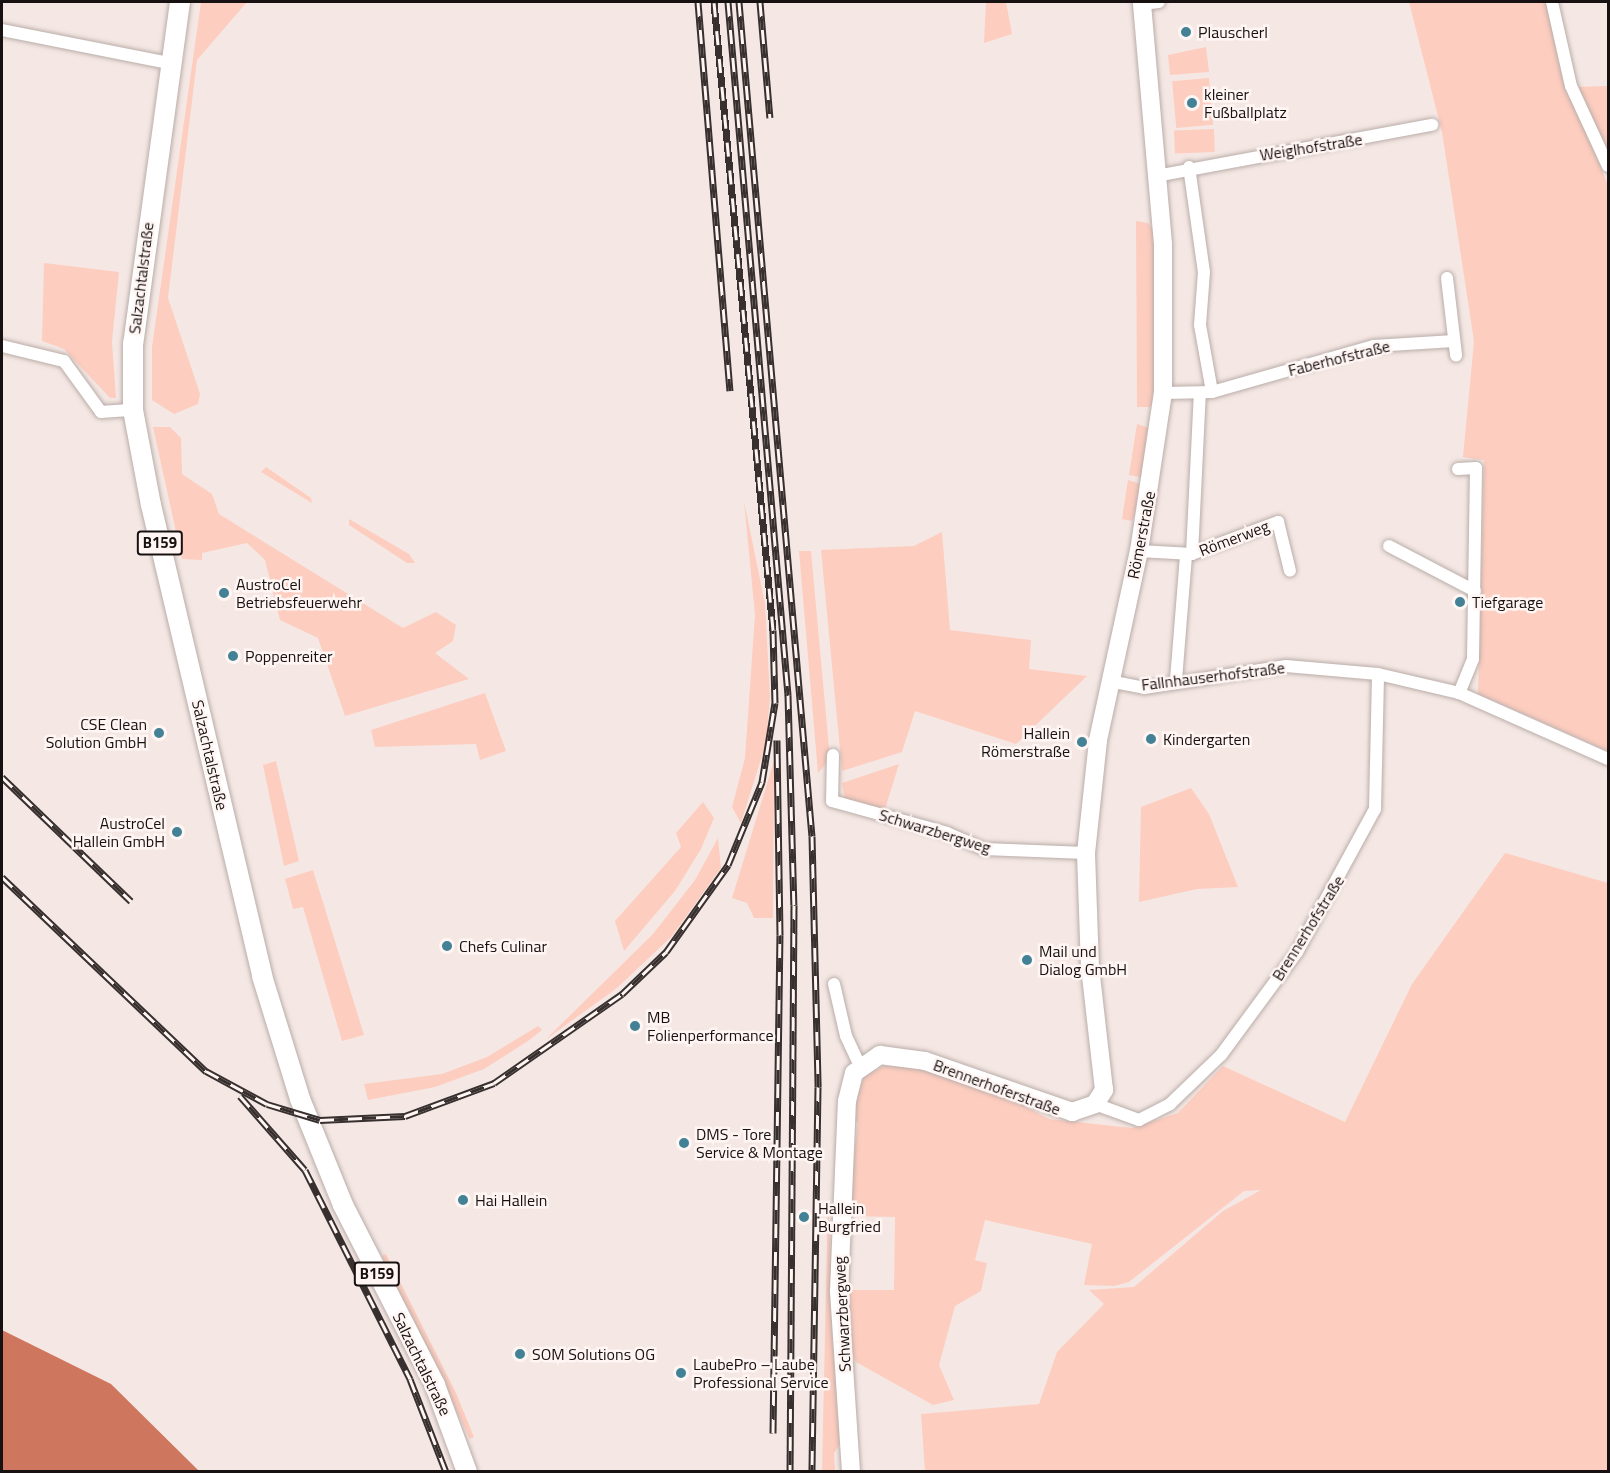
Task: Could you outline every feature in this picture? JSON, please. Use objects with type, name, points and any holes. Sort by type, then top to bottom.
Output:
[{"type":"main road","name":"Salzachtalstraße","points":[[180,2],[168,63],[133,343],[133,410],[226,828],[300,1099],[343,1205],[435,1385],[468,1472]]},
{"type":"street","name":"Römerstraße","points":[[1095,1104],[1104,1090],[1105,1065],[1090,968],[1086,853],[1109,681],[1139,551],[1163,393],[1166,313],[1156,176],[1148,2]]},
{"type":"street","points":[[1552,2],[1571,87],[1608,166]]},
{"type":"street","points":[[2,30],[168,63]]},
{"type":"street","name":"Weiglhofstraße","points":[[1156,176],[1190,167],[1432,125]]},
{"type":"street","points":[[1176,680],[1206,393],[1200,325],[1204,272],[1190,167]]},
{"type":"street","points":[[1447,278],[1456,355]]},
{"type":"street","name":"Faberhofstraße","points":[[1163,393],[1206,393],[1374,346],[1454,341]]},
{"type":"street","points":[[2,346],[64,361],[101,412],[133,410]]},
{"type":"street","points":[[1458,469],[1476,468],[1473,659],[1459,693]]},
{"type":"street","name":"Römerweg","points":[[1139,551],[1189,555],[1278,522],[1290,571]]},
{"type":"street","points":[[1389,546],[1475,591]]},
{"type":"street","name":"Fallnhauserhofstraße","points":[[1109,681],[1144,688],[1176,680],[1286,666],[1378,674],[1459,693],[1608,759]]},
{"type":"street","name":"Brennerhofstraße","points":[[1095,1104],[1139,1120],[1170,1104],[1221,1054],[1297,952],[1375,808],[1378,674]]},
{"type":"street","name":"Schwarzbergweg","points":[[833,755],[831,801],[984,849],[1086,853]]},
{"type":"street","points":[[834,984],[846,1036],[860,1066]]},
{"type":"street","name":"Brennerhoferstraße","points":[[860,1066],[880,1055],[896,1056],[971,1074],[1059,1111],[1095,1104]]},
{"type":"street","name":"Schwarzbergweg","points":[[851,1472],[839,1291],[840,1216],[847,1101],[860,1066]]},
{"type":"shaded area","points":[[201,2],[247,2],[197,60],[168,298],[200,394],[198,404],[174,414],[152,400],[152,347]]},
{"type":"shaded area","points":[[986,2],[1006,2],[1012,34],[984,43]]},
{"type":"shaded area","points":[[1409,2],[1547,2],[1560,68],[1608,185],[1608,751],[1478,694],[1484,460],[1463,457],[1474,341],[1442,132]]},
{"type":"shaded area","points":[[1206,47],[1209,72],[1170,75],[1168,55]]},
{"type":"shaded area","name":"kleiner Fußballplatz","points":[[1209,78],[1213,125],[1176,128],[1172,81]]},
{"type":"shaded area","points":[[1608,86],[1608,159],[1575,87]]},
{"type":"shaded area","points":[[1214,129],[1215,152],[1175,153],[1174,130]]},
{"type":"shaded area","points":[[1136,221],[1148,223],[1154,231],[1155,403],[1149,407],[1137,407]]},
{"type":"shaded area","points":[[44,263],[119,272],[112,341],[116,398],[110,398],[64,349],[42,341]]},
{"type":"shaded area","points":[[1137,424],[1149,428],[1145,476],[1140,477],[1129,475]]},
{"type":"shaded area","points":[[153,427],[170,427],[181,438],[182,474],[212,494],[219,514],[403,628],[436,612],[456,625],[453,641],[435,653],[469,679],[345,716],[318,638],[280,620],[265,560],[247,543],[202,553],[202,560],[182,559]]},
{"type":"shaded area","points":[[266,467],[311,498],[312,503],[261,472]]},
{"type":"shaded area","points":[[1128,480],[1144,485],[1132,521],[1122,519]]},
{"type":"shaded area","points":[[744,501],[765,604],[770,697],[766,743],[741,823],[732,807],[745,758],[755,615]]},
{"type":"shaded area","points":[[349,519],[409,554],[415,563],[407,563],[349,525]]},
{"type":"shaded area","points":[[942,532],[950,630],[1031,640],[1029,669],[1087,676],[1016,744],[915,711],[902,752],[842,771],[821,550],[914,546]]},
{"type":"shaded area","points":[[799,551],[811,551],[830,759],[818,773]]},
{"type":"shaded area","points":[[485,693],[506,751],[480,760],[476,744],[375,747],[371,730]]},
{"type":"shaded area","points":[[276,761],[299,861],[284,866],[263,765]]},
{"type":"shaded area","points":[[774,761],[773,918],[754,918],[747,903],[732,898]]},
{"type":"shaded area","points":[[899,764],[885,809],[845,799],[842,783]]},
{"type":"shaded area","points":[[1191,788],[1209,814],[1238,887],[1197,889],[1139,902],[1141,807]]},
{"type":"shaded area","points":[[703,802],[714,818],[701,849],[675,891],[624,951],[615,921],[681,847],[676,833]]},
{"type":"shaded area","points":[[718,838],[721,868],[672,936],[617,988],[545,1040],[653,934],[695,880]]},
{"type":"shaded area","points":[[1505,853],[1608,883],[1608,1471],[925,1471],[921,1414],[1039,1404],[1057,1352],[1104,1304],[1089,1290],[1134,1287],[1223,1211],[1261,1190],[1244,1191],[1129,1282],[1114,1286],[1084,1285],[1092,1244],[985,1220],[975,1260],[987,1263],[981,1291],[955,1306],[939,1365],[954,1400],[933,1405],[856,1362],[849,1351],[846,1290],[894,1290],[895,1217],[847,1216],[858,1123],[853,1121],[855,1095],[865,1076],[884,1066],[919,1068],[988,1087],[1049,1119],[1132,1128],[1178,1113],[1223,1066],[1345,1122],[1412,984]]},
{"type":"shaded area","points":[[313,870],[364,1035],[342,1041],[303,907],[293,909],[285,879]]},
{"type":"shaded area","points":[[538,1026],[542,1030],[484,1069],[435,1087],[368,1100],[364,1084],[442,1074],[487,1057]]},
{"type":"shaded area","points":[[828,1199],[840,1444],[834,1453],[835,1471],[822,1472]]},
{"type":"shaded area","points":[[386,1254],[456,1393],[474,1437],[470,1439],[382,1256]]},
{"type":"shaded area","points":[[2,1330],[111,1384],[199,1471],[2,1471]]},
{"type":"railway","points":[[698,2],[730,391]]},
{"type":"railway","points":[[2,877],[206,1071],[267,1104],[320,1120],[405,1116],[494,1083],[622,994],[666,952],[728,865],[762,782],[775,703],[773,630],[714,2]]},
{"type":"railway","points":[[728,2],[788,695],[794,905],[790,1472]]},
{"type":"railway","points":[[739,2],[812,836],[818,1087],[812,1472]]},
{"type":"railway","points":[[760,2],[770,118]]},
{"type":"railway","points":[[773,1433],[780,935],[777,740]]},
{"type":"railway","points":[[2,777],[131,901]]},
{"type":"railway","points":[[240,1096],[305,1170],[410,1379],[446,1472]]},
{"type":"place","name":"Plauscherl","points":[[1186,32]]},
{"type":"place","name":"kleiner Fußballplatz","points":[[1192,103]]},
{"type":"place","name":"AustroCel Betriebsfeuerwehr","points":[[224,593]]},
{"type":"place","name":"Tiefgarage","points":[[1460,602]]},
{"type":"place","name":"Poppenreiter","points":[[233,656]]},
{"type":"place","name":"CSE Clean Solution GmbH","points":[[159,733]]},
{"type":"place","name":"Kindergarten","points":[[1151,739]]},
{"type":"place","name":"Hallein Römerstraße","points":[[1082,742]]},
{"type":"place","name":"AustroCel Hallein GmbH","points":[[177,832]]},
{"type":"place","name":"Chefs Culinar","points":[[447,946]]},
{"type":"place","name":"Mail und Dialog GmbH","points":[[1027,960]]},
{"type":"place","name":"MB Folienperformance","points":[[635,1026]]},
{"type":"place","name":"DMS - Tore Service & Montage","points":[[684,1143]]},
{"type":"place","name":"Hai Hallein","points":[[463,1200]]},
{"type":"place","name":"Hallein Burgfried","points":[[804,1217]]},
{"type":"place","name":"SOM Solutions OG","points":[[520,1354]]},
{"type":"place","name":"LaubePro – Laube Professional Service","points":[[681,1373]]}]
